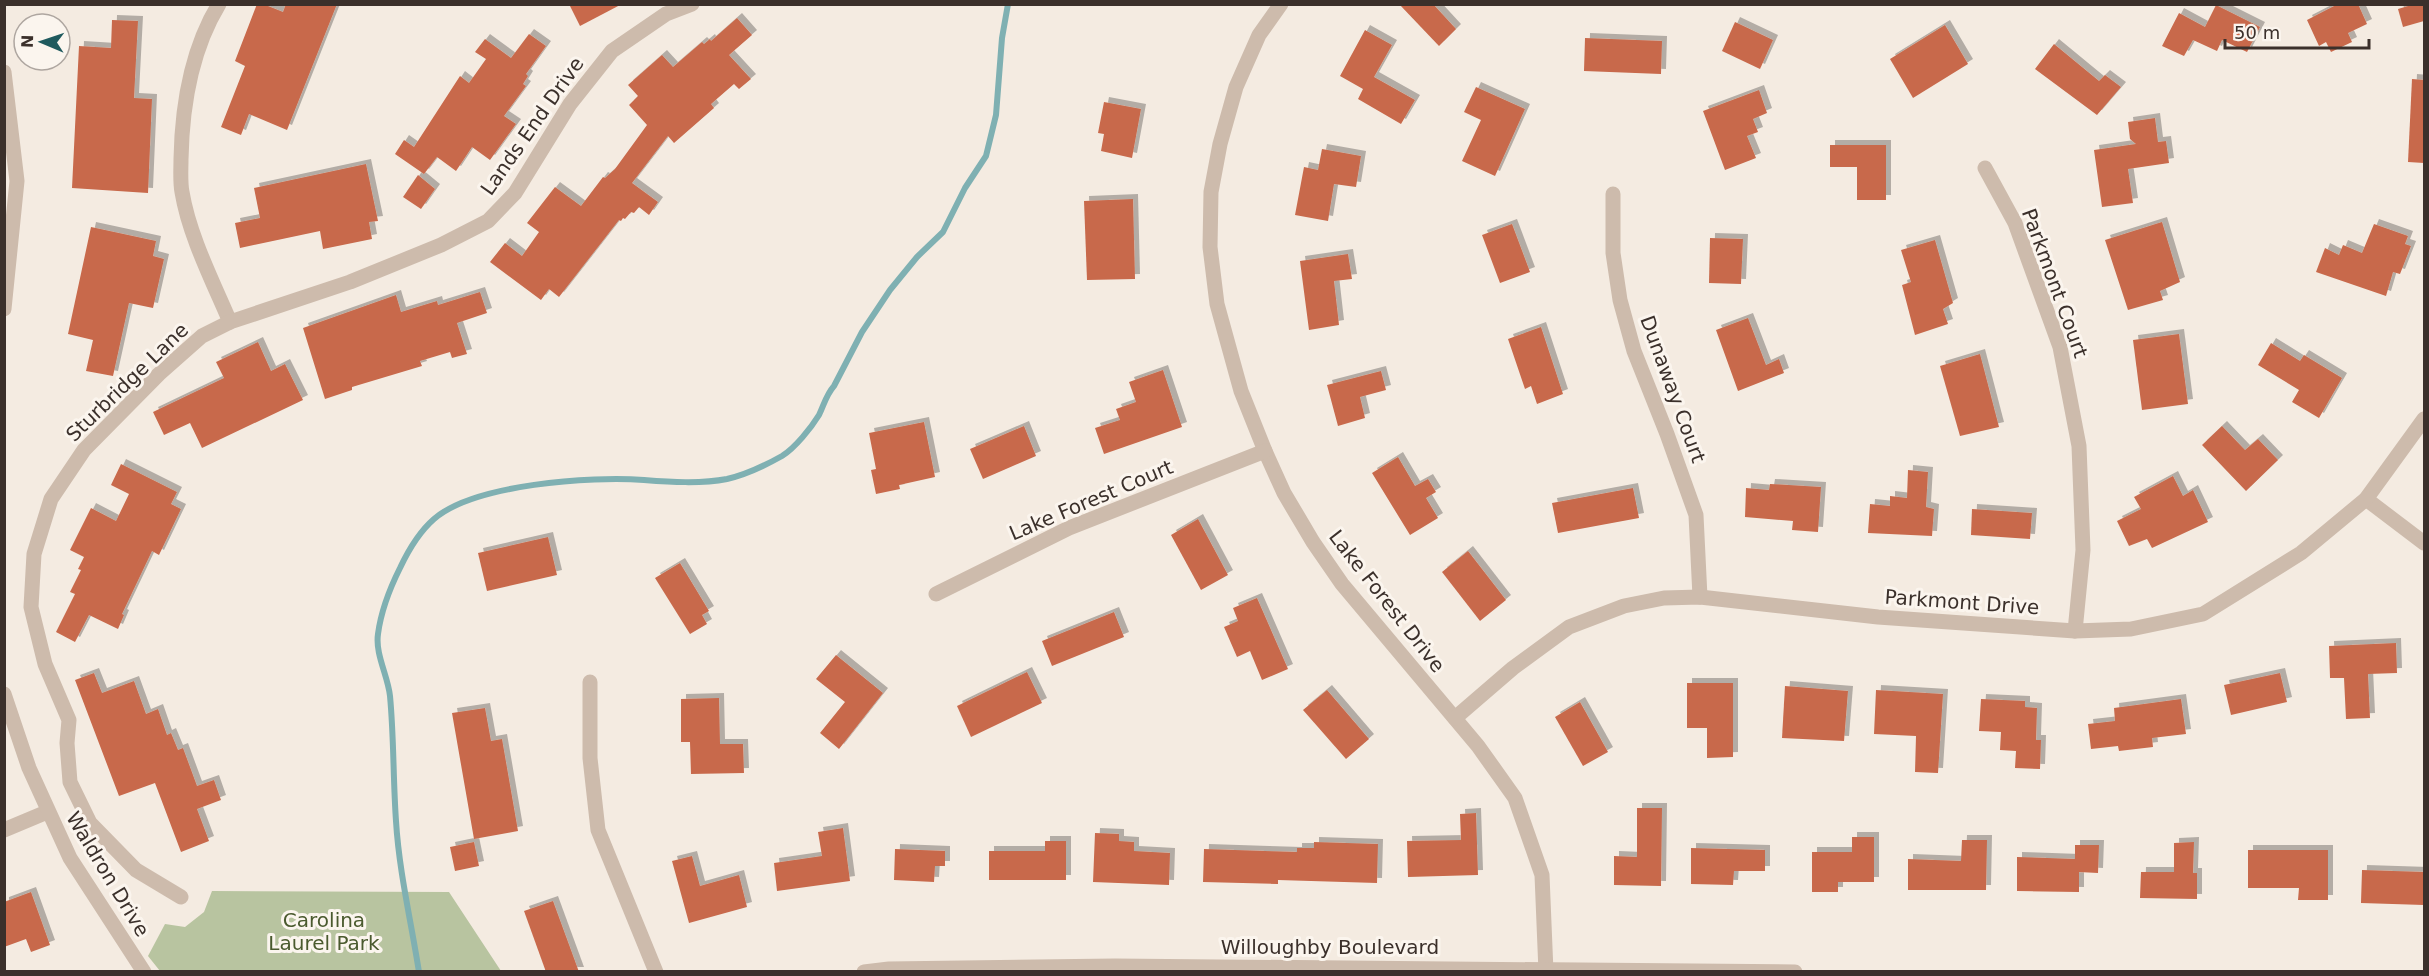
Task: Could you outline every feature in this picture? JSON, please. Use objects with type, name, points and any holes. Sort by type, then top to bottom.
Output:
[{"type":"street","points":[[219,4],[206,26],[187,89],[181,191],[201,253],[230,322]]},
{"type":"street","name":"Lands End Drive","points":[[230,322],[351,282],[441,245],[488,221],[515,193],[570,104],[612,51],[666,14],[692,4]]},
{"type":"street","name":"Lake Forest Drive","points":[[1281,4],[1259,35],[1236,87],[1220,144],[1211,192],[1210,247],[1217,304],[1241,391],[1284,493],[1342,584],[1455,718],[1515,798],[1542,875],[1546,970]]},
{"type":"street","points":[[4,72],[17,181],[4,309]]},
{"type":"street","name":"Parkmont Court","points":[[1985,168],[2015,223],[2060,347],[2077,435],[2083,550],[2075,631]]},
{"type":"street","name":"Dunaway Court","points":[[1613,194],[1613,253],[1620,300],[1634,351],[1696,515],[1700,597]]},
{"type":"street","name":"Sturbridge Lane","points":[[181,897],[136,870],[90,823],[70,782],[66,743],[69,720],[45,664],[31,606],[34,554],[51,499],[84,450],[159,374],[202,336],[230,322]]},
{"type":"street","name":"Parkmont Drive","points":[[1455,718],[1513,668],[1569,627],[1624,606],[1664,598],[1700,597],[1878,617],[2075,631],[2131,629],[2203,614],[2301,554],[2366,499],[2424,419]]},
{"type":"street","name":"Lake Forest Court","points":[[936,594],[1069,528],[1265,451]]},
{"type":"street","points":[[2366,499],[2424,543]]},
{"type":"street","points":[[590,682],[590,758],[598,830],[656,972]]},
{"type":"street","name":"Waldron Drive","points":[[4,694],[29,768],[47,812],[70,858],[144,972]]},
{"type":"street","points":[[4,830],[47,812]]},
{"type":"street","name":"Willoughby Boulevard","points":[[864,972],[888,969],[1079,966],[1159,970],[1795,972]]},
{"type":"green space","name":"Carolina Laurel Park","points":[[212,891],[449,892],[501,971],[160,971],[148,956],[165,924],[185,927],[204,912]]},
{"type":"building","points":[[257,4],[283,12],[286,4],[337,4],[287,130],[249,114],[241,135],[221,127],[245,66],[235,61]]},
{"type":"building","points":[[569,4],[622,4],[580,26]]},
{"type":"building","points":[[1399,4],[1433,4],[1456,29],[1439,46]]},
{"type":"building","points":[[2338,4],[2358,4],[2367,24],[2348,33],[2352,42],[2331,52],[2326,42],[2319,46],[2307,20]]},
{"type":"building","points":[[2424,4],[2424,21],[2403,27],[2398,9]]},
{"type":"building","points":[[2216,5],[2260,27],[2247,52],[2222,40],[2217,51],[2193,40],[2184,56],[2162,46],[2179,13],[2205,27]]},
{"type":"building","points":[[737,18],[752,35],[729,55],[751,79],[739,89],[734,84],[711,104],[714,108],[674,143],[668,136],[632,183],[658,202],[649,215],[639,207],[625,219],[619,220],[559,297],[549,289],[541,300],[490,262],[505,243],[522,256],[539,232],[527,223],[555,187],[581,206],[603,177],[605,178],[615,169],[647,125],[629,105],[638,96],[628,85],[662,55],[673,67],[702,42],[704,44],[710,39],[711,41]]},
{"type":"building","points":[[112,20],[138,21],[134,98],[152,99],[148,193],[72,188],[79,46],[111,48]]},
{"type":"building","points":[[1735,22],[1773,40],[1760,69],[1722,51]]},
{"type":"building","points":[[1945,25],[1968,64],[1913,98],[1890,59]]},
{"type":"building","points":[[1365,30],[1392,45],[1374,77],[1415,100],[1401,124],[1358,99],[1363,89],[1340,76]]},
{"type":"building","points":[[529,34],[546,46],[526,74],[528,76],[523,84],[526,86],[504,116],[516,124],[490,160],[472,147],[456,171],[437,157],[424,174],[395,154],[404,140],[414,147],[460,76],[469,83],[486,59],[475,52],[485,39],[511,58]]},
{"type":"building","points":[[1585,38],[1662,41],[1661,74],[1584,71]]},
{"type":"building","points":[[2054,44],[2099,81],[2105,75],[2121,87],[2097,115],[2035,69]]},
{"type":"building","points":[[2412,79],[2424,80],[2424,163],[2408,162]]},
{"type":"building","points":[[1476,87],[1525,109],[1495,176],[1462,161],[1481,120],[1464,112]]},
{"type":"building","points":[[1759,90],[1767,113],[1753,119],[1758,132],[1747,136],[1756,158],[1725,170],[1703,111]]},
{"type":"building","points":[[1104,102],[1141,109],[1132,158],[1101,151],[1104,134],[1098,133]]},
{"type":"building","points":[[2155,118],[2158,142],[2166,141],[2169,163],[2128,169],[2133,203],[2102,207],[2094,150],[2136,144],[2130,139],[2128,122]]},
{"type":"building","points":[[1830,145],[1886,145],[1886,200],[1857,200],[1857,167],[1830,167]]},
{"type":"building","points":[[1322,149],[1361,156],[1356,187],[1334,184],[1328,221],[1295,215],[1304,167],[1318,170]]},
{"type":"building","points":[[366,164],[378,221],[369,222],[372,239],[323,249],[320,231],[240,248],[235,223],[260,218],[254,188]]},
{"type":"building","points":[[418,175],[435,189],[421,209],[403,197]]},
{"type":"building","points":[[1133,199],[1135,279],[1087,280],[1084,201]]},
{"type":"building","points":[[2162,222],[2180,282],[2160,291],[2163,300],[2128,310],[2105,240]]},
{"type":"building","points":[[1512,224],[1530,272],[1500,283],[1482,235]]},
{"type":"building","points":[[2374,224],[2408,236],[2405,244],[2411,246],[2400,274],[2393,272],[2386,296],[2316,272],[2325,248],[2339,255],[2343,245],[2362,253]]},
{"type":"building","points":[[91,227],[156,241],[153,256],[164,259],[153,308],[129,303],[113,376],[86,371],[93,340],[68,334]]},
{"type":"building","points":[[1710,238],[1743,239],[1741,284],[1709,283]]},
{"type":"building","points":[[1935,240],[1953,303],[1943,309],[1948,324],[1915,335],[1902,285],[1911,282],[1901,250]]},
{"type":"building","points":[[1348,254],[1352,279],[1334,281],[1339,325],[1309,330],[1300,261]]},
{"type":"building","points":[[480,292],[487,313],[457,323],[467,354],[452,358],[450,352],[420,361],[422,366],[352,387],[352,390],[325,399],[303,328],[396,295],[401,312],[437,301],[438,305]]},
{"type":"building","points":[[1748,318],[1766,365],[1779,359],[1784,373],[1738,391],[1716,330]]},
{"type":"building","points":[[1541,327],[1563,394],[1537,404],[1531,386],[1525,389],[1508,339]]},
{"type":"building","points":[[2179,334],[2188,404],[2142,410],[2133,340]]},
{"type":"building","points":[[258,342],[271,371],[285,364],[303,400],[202,448],[190,423],[164,435],[153,412],[224,378],[216,362]]},
{"type":"building","points":[[2271,343],[2300,361],[2304,355],[2342,378],[2319,418],[2292,402],[2299,390],[2258,365]]},
{"type":"building","points":[[1980,354],[1999,427],[1960,436],[1940,366]]},
{"type":"building","points":[[1163,370],[1182,427],[1104,454],[1095,428],[1120,420],[1116,409],[1136,402],[1129,382]]},
{"type":"building","points":[[1381,371],[1386,390],[1360,397],[1365,418],[1338,426],[1327,385]]},
{"type":"building","points":[[924,422],[935,477],[899,485],[900,489],[876,494],[871,470],[876,469],[869,433]]},
{"type":"building","points":[[1024,426],[1036,456],[983,479],[970,449]]},
{"type":"building","points":[[2222,426],[2245,450],[2258,439],[2278,460],[2246,491],[2202,445]]},
{"type":"building","points":[[1398,457],[1415,486],[1428,479],[1436,492],[1426,498],[1438,518],[1410,535],[1372,473]]},
{"type":"building","points":[[121,464],[177,492],[171,504],[181,509],[159,555],[152,551],[122,614],[124,615],[118,629],[89,615],[75,642],[56,632],[75,594],[70,592],[81,570],[78,569],[84,557],[70,550],[91,508],[116,521],[129,494],[111,485]]},
{"type":"building","points":[[1908,470],[1928,472],[1926,507],[1934,509],[1932,536],[1868,533],[1870,504],[1890,506],[1890,496],[1907,498]]},
{"type":"building","points":[[2173,476],[2183,496],[2193,490],[2208,522],[2152,548],[2147,539],[2129,546],[2117,521],[2141,509],[2134,497]]},
{"type":"building","points":[[1770,484],[1821,487],[1818,532],[1792,530],[1793,521],[1745,517],[1746,488],[1769,490]]},
{"type":"building","points":[[1633,488],[1639,518],[1558,533],[1552,503]]},
{"type":"building","points":[[1972,509],[2032,513],[2030,539],[1971,535]]},
{"type":"building","points":[[1198,519],[1228,575],[1201,590],[1171,535]]},
{"type":"building","points":[[548,537],[557,575],[487,591],[478,553]]},
{"type":"building","points":[[1468,551],[1506,600],[1480,621],[1442,572]]},
{"type":"building","points":[[680,563],[709,611],[702,615],[707,624],[690,634],[655,578]]},
{"type":"building","points":[[1257,598],[1288,669],[1262,680],[1250,651],[1237,657],[1224,627],[1238,621],[1233,608]]},
{"type":"building","points":[[1114,612],[1124,637],[1052,666],[1042,641]]},
{"type":"building","points":[[2396,643],[2397,673],[2368,674],[2370,718],[2346,719],[2344,678],[2330,678],[2329,646]]},
{"type":"building","points":[[836,655],[883,693],[839,749],[820,733],[845,702],[816,679]]},
{"type":"building","points":[[1027,672],[1042,703],[971,737],[957,706]]},
{"type":"building","points":[[94,673],[102,693],[134,681],[146,714],[158,709],[167,735],[171,733],[178,750],[183,748],[197,786],[214,780],[221,800],[197,809],[209,841],[181,852],[155,783],[119,796],[75,680]]},
{"type":"building","points":[[2280,673],[2287,702],[2231,715],[2224,685]]},
{"type":"building","points":[[1687,683],[1733,683],[1733,757],[1707,758],[1707,728],[1687,728]]},
{"type":"building","points":[[1785,686],[1848,691],[1844,741],[1782,738]]},
{"type":"building","points":[[1327,690],[1369,739],[1346,759],[1303,710]]},
{"type":"building","points":[[1876,690],[1943,694],[1938,773],[1915,772],[1916,736],[1874,734]]},
{"type":"building","points":[[719,698],[720,744],[743,744],[744,773],[691,774],[690,742],[681,742],[681,699]]},
{"type":"building","points":[[1981,699],[2025,701],[2025,707],[2037,708],[2036,740],[2041,740],[2040,769],[2015,768],[2016,751],[2000,750],[2001,732],[1979,731]]},
{"type":"building","points":[[2181,699],[2186,734],[2152,738],[2153,747],[2119,751],[2118,746],[2091,749],[2088,724],[2115,721],[2114,708]]},
{"type":"building","points":[[1580,702],[1608,752],[1583,766],[1555,717]]},
{"type":"building","points":[[485,708],[491,741],[502,739],[518,831],[474,839],[452,713]]},
{"type":"building","points":[[1637,808],[1662,808],[1661,886],[1614,885],[1614,856],[1637,857]]},
{"type":"building","points":[[1476,813],[1478,875],[1408,877],[1407,841],[1461,840],[1460,814]]},
{"type":"building","points":[[843,828],[850,881],[777,891],[774,863],[822,856],[818,832]]},
{"type":"building","points":[[1095,833],[1119,834],[1119,841],[1134,842],[1134,851],[1170,853],[1169,885],[1093,882]]},
{"type":"building","points":[[1852,837],[1874,837],[1874,882],[1838,882],[1838,892],[1812,892],[1812,852],[1852,852]]},
{"type":"building","points":[[1962,840],[1987,840],[1986,890],[1908,890],[1908,859],[1961,861]]},
{"type":"building","points":[[1045,841],[1066,841],[1066,880],[989,880],[989,851],[1045,851]]},
{"type":"building","points":[[474,842],[479,866],[455,871],[450,847]]},
{"type":"building","points":[[1314,842],[1378,844],[1377,883],[1278,880],[1278,884],[1203,882],[1204,849],[1297,852],[1297,848],[1314,848]]},
{"type":"building","points":[[2194,842],[2193,873],[2197,873],[2197,899],[2140,898],[2141,872],[2174,872],[2174,843]]},
{"type":"building","points":[[2075,845],[2099,845],[2098,873],[2079,872],[2079,892],[2017,891],[2017,857],[2075,859]]},
{"type":"building","points":[[1691,848],[1765,850],[1765,871],[1734,871],[1733,885],[1691,884]]},
{"type":"building","points":[[895,849],[945,851],[945,866],[935,866],[934,882],[894,880]]},
{"type":"building","points":[[2248,850],[2328,850],[2328,900],[2298,900],[2299,888],[2248,888]]},
{"type":"building","points":[[692,856],[700,886],[739,875],[747,907],[689,923],[672,861]]},
{"type":"building","points":[[2362,870],[2424,872],[2424,905],[2361,903]]},
{"type":"building","points":[[31,892],[50,945],[31,952],[26,939],[4,947],[4,902]]},
{"type":"building","points":[[553,901],[579,972],[546,972],[524,911]]},
{"type":"waterway","points":[[419,972],[402,877],[398,840],[390,696],[378,642],[379,625],[386,600],[410,548],[434,519],[452,507],[504,490],[594,479],[717,481],[755,469],[782,456],[792,448],[819,415],[862,332],[890,290],[917,257],[943,232],[965,188],[986,156],[996,115],[1002,38],[1008,4]]}]
